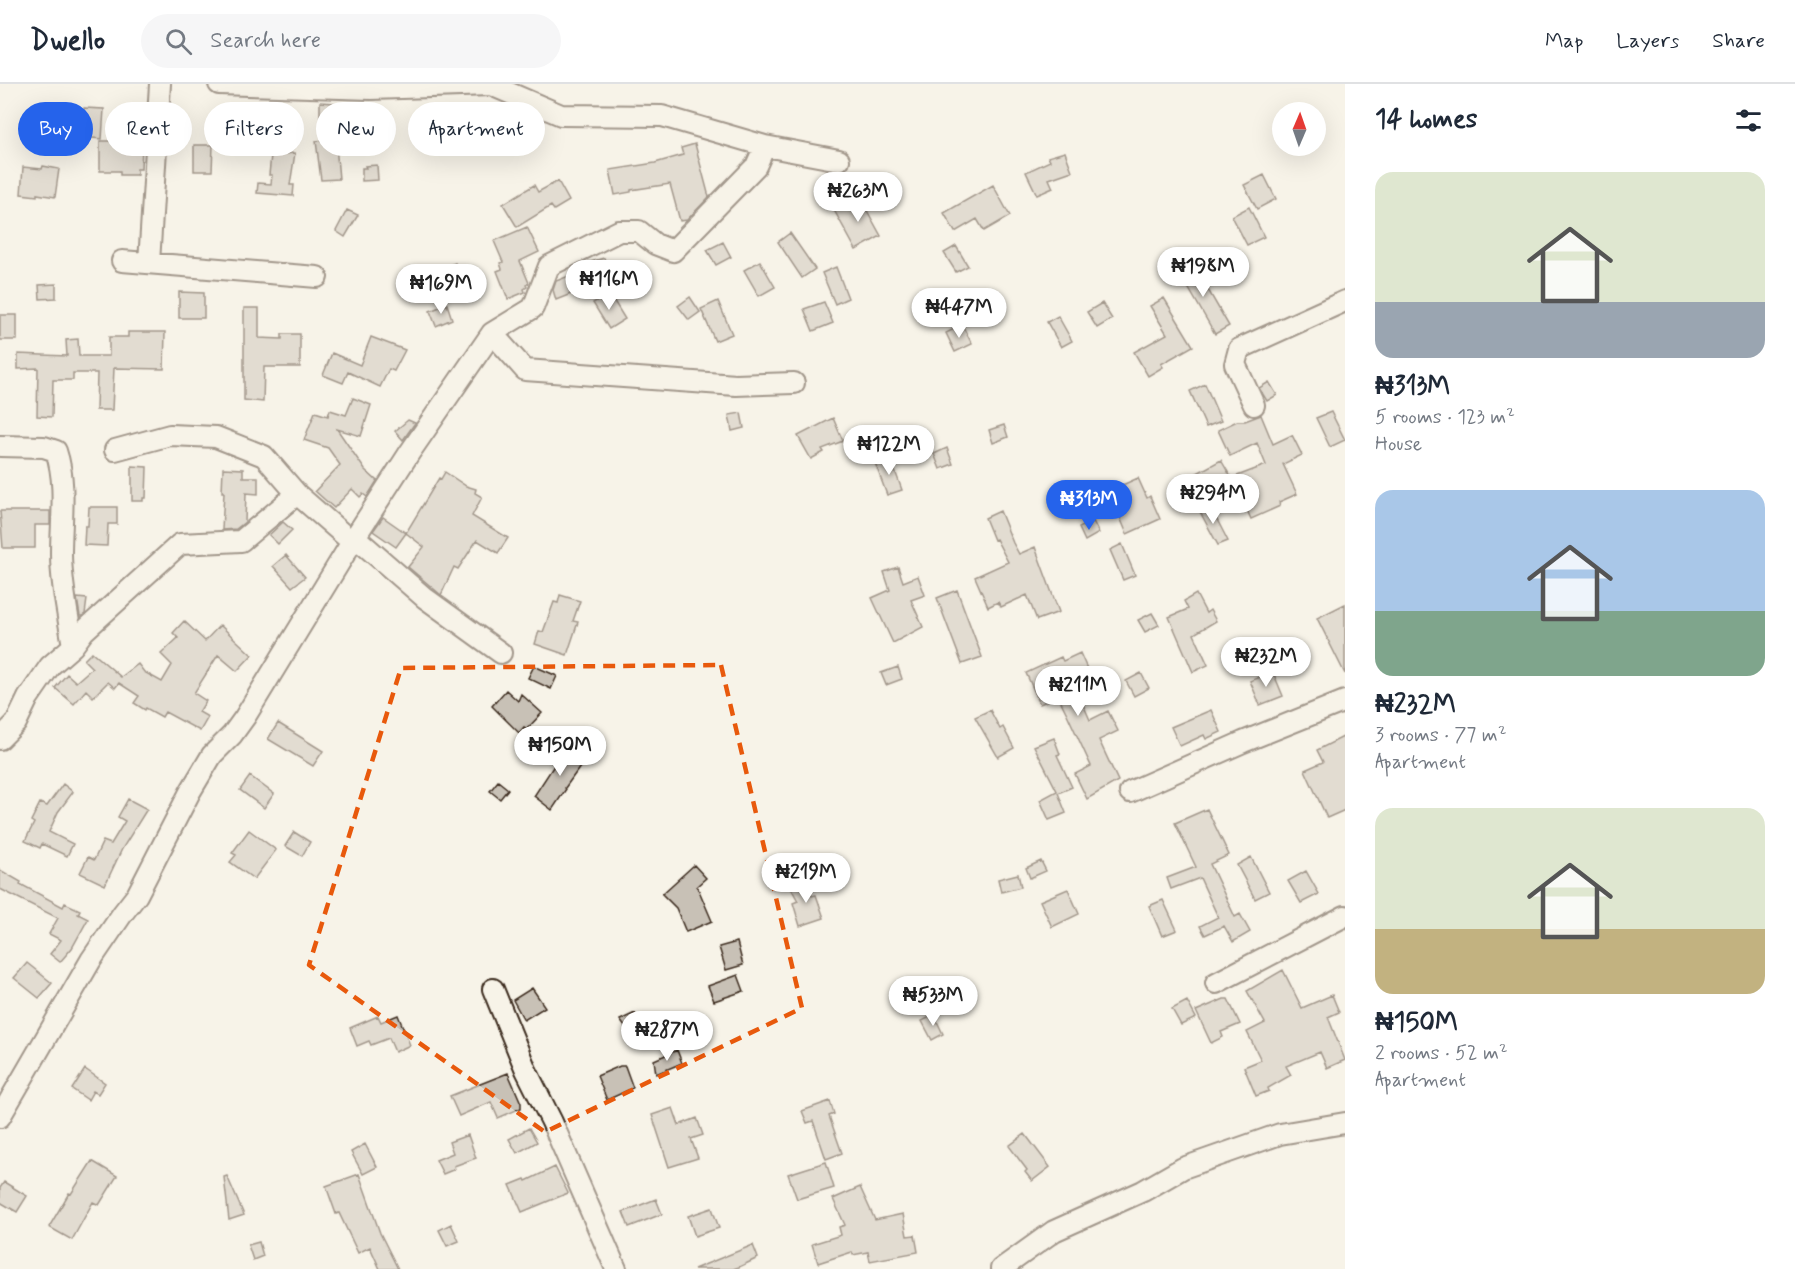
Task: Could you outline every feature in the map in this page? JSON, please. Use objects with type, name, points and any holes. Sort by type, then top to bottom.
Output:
[{"type":"street","points":[[149,263],[160,84]]},
{"type":"street","points":[[219,84],[371,89],[491,85],[561,115],[662,116],[765,146],[839,160]]},
{"type":"street","points":[[0,1116],[91,960],[137,895],[190,792],[212,755],[232,735],[245,717],[353,540],[492,333],[533,308],[549,266],[619,231],[639,231],[655,244],[673,251],[756,166],[765,146]]},
{"type":"street","points":[[122,261],[317,277]]},
{"type":"street","points":[[1254,405],[1235,364],[1239,349],[1345,301]]},
{"type":"street","points":[[492,333],[525,370],[736,385],[794,383]]},
{"type":"street","points":[[115,450],[170,435],[216,438],[264,456],[297,495],[425,598],[501,653]]},
{"type":"street","points":[[0,446],[44,447],[56,451],[62,495],[63,585],[73,646]]},
{"type":"street","points":[[0,740],[16,723],[28,698],[50,666],[73,646],[84,631],[180,544],[241,542],[297,495]]},
{"type":"street","points":[[1130,792],[1243,742],[1345,701]]},
{"type":"street","points":[[1216,983],[1345,916]]},
{"type":"street","points":[[493,989],[526,1070],[552,1122],[616,1269]]},
{"type":"street","points":[[1001,1269],[1054,1231],[1143,1191],[1183,1168],[1280,1134],[1345,1123]]},
{"type":"highlighted area","points":[[721,665],[802,1008],[545,1132],[309,965],[401,668]]},
{"type":"building","points":[[93,108],[104,109],[102,139],[93,138]]},
{"type":"building","points":[[100,141],[105,141],[105,156],[142,156],[141,169],[137,169],[137,175],[120,175],[120,171],[100,171]]},
{"type":"building","points":[[695,144],[709,197],[687,220],[680,221],[670,184],[615,195],[610,170],[655,163],[683,155],[681,148]]},
{"type":"building","points":[[194,145],[204,145],[204,156],[213,156],[212,171],[194,171]]},
{"type":"building","points":[[1065,152],[1072,171],[1049,179],[1053,188],[1037,195],[1026,172],[1050,161],[1048,157]]},
{"type":"building","points":[[271,156],[295,156],[290,185],[294,185],[293,196],[257,193],[258,183],[271,184],[272,175],[269,175]]},
{"type":"building","points":[[318,156],[337,156],[339,179],[321,180]]},
{"type":"building","points":[[377,165],[378,180],[362,181],[362,168]]},
{"type":"building","points":[[43,166],[59,169],[55,197],[21,194],[23,167],[42,169]]},
{"type":"building","points":[[1264,175],[1276,199],[1257,209],[1244,185]]},
{"type":"building","points":[[558,181],[569,201],[554,210],[551,206],[517,227],[503,204],[534,185],[538,192]]},
{"type":"building","points":[[993,185],[1010,216],[984,231],[977,219],[955,232],[944,213]]},
{"type":"building","points":[[859,196],[881,236],[856,250],[834,210]]},
{"type":"building","points":[[1249,207],[1264,237],[1247,245],[1232,216]]},
{"type":"building","points":[[347,210],[358,215],[345,237],[336,231]]},
{"type":"building","points":[[527,227],[539,252],[520,261],[529,283],[524,289],[525,292],[508,299],[497,271],[502,269],[500,263],[503,262],[494,241]]},
{"type":"building","points":[[790,233],[815,269],[802,278],[778,242]]},
{"type":"building","points":[[723,242],[731,257],[716,265],[707,250]]},
{"type":"building","points":[[956,246],[968,266],[956,272],[944,253]]},
{"type":"building","points":[[604,258],[609,271],[591,277],[587,263]]},
{"type":"building","points":[[760,261],[775,287],[759,296],[744,270]]},
{"type":"building","points":[[1189,261],[1229,326],[1215,334],[1177,268]]},
{"type":"building","points":[[455,263],[464,288],[447,294],[438,270]]},
{"type":"building","points":[[836,267],[848,298],[835,304],[822,273]]},
{"type":"building","points":[[579,272],[586,288],[556,300],[553,290],[556,281]]},
{"type":"building","points":[[56,284],[56,298],[40,299],[39,285]]},
{"type":"building","points":[[179,292],[204,293],[204,318],[179,318]]},
{"type":"building","points":[[609,293],[625,319],[609,329],[593,303]]},
{"type":"building","points":[[690,297],[700,312],[689,320],[678,306]]},
{"type":"building","points":[[1164,298],[1193,346],[1161,364],[1163,367],[1148,376],[1134,352],[1167,334],[1150,306]]},
{"type":"building","points":[[718,301],[732,334],[715,341],[701,309]]},
{"type":"building","points":[[824,302],[833,323],[813,331],[804,309]]},
{"type":"building","points":[[1102,303],[1112,319],[1097,328],[1087,312]]},
{"type":"building","points":[[447,304],[452,319],[436,326],[430,311]]},
{"type":"building","points":[[244,308],[259,308],[259,338],[282,339],[282,334],[300,334],[300,367],[264,367],[263,402],[244,400]]},
{"type":"building","points":[[0,315],[17,315],[17,340],[0,340]]},
{"type":"building","points":[[1058,316],[1072,341],[1061,347],[1047,322]]},
{"type":"building","points":[[962,325],[972,344],[955,352],[946,333]]},
{"type":"building","points":[[128,332],[165,332],[164,369],[114,368],[112,410],[96,410],[97,373],[73,373],[73,380],[53,380],[52,417],[37,416],[38,368],[18,369],[18,354],[67,356],[66,340],[78,339],[79,356],[109,356],[109,337],[128,337]]},
{"type":"building","points":[[371,337],[405,350],[394,371],[389,369],[380,387],[348,372],[343,383],[323,375],[332,353],[360,365]]},
{"type":"building","points":[[1269,382],[1277,395],[1267,401],[1259,388]]},
{"type":"building","points":[[1205,384],[1221,421],[1206,427],[1190,391]]},
{"type":"building","points":[[353,398],[371,405],[361,436],[337,429],[365,470],[377,481],[367,497],[363,494],[360,497],[352,489],[334,508],[315,491],[340,465],[328,448],[304,440],[315,412],[328,416],[330,410],[346,415]]},
{"type":"building","points":[[1331,412],[1345,440],[1330,447],[1316,418]]},
{"type":"building","points":[[741,413],[744,428],[732,431],[729,415]]},
{"type":"building","points":[[1261,415],[1273,444],[1292,435],[1302,455],[1283,464],[1297,494],[1279,502],[1280,506],[1251,519],[1232,478],[1266,465],[1257,443],[1230,456],[1218,430],[1237,421],[1245,421]]},
{"type":"building","points":[[833,418],[843,441],[822,449],[824,452],[811,459],[798,436]]},
{"type":"building","points":[[408,420],[415,423],[403,440],[395,431]]},
{"type":"building","points":[[1004,425],[1008,437],[993,443],[989,430]]},
{"type":"building","points":[[947,448],[953,464],[940,469],[934,454]]},
{"type":"building","points":[[890,457],[902,490],[887,495],[875,463]]},
{"type":"building","points":[[1221,460],[1236,486],[1200,503],[1188,478]]},
{"type":"building","points":[[132,466],[147,467],[146,498],[143,498],[143,501],[132,501]]},
{"type":"building","points":[[223,468],[243,469],[243,477],[258,477],[258,494],[246,493],[245,522],[236,529],[222,530]]},
{"type":"building","points":[[445,472],[466,486],[476,489],[475,493],[482,497],[472,516],[508,538],[498,553],[477,540],[458,569],[454,567],[441,595],[408,567],[424,547],[406,533],[439,478],[441,479]]},
{"type":"building","points":[[1138,478],[1147,498],[1150,496],[1160,519],[1127,534],[1109,491]]},
{"type":"building","points":[[1209,504],[1228,541],[1218,545],[1199,510]]},
{"type":"building","points":[[89,507],[117,507],[117,524],[108,524],[107,546],[84,545]]},
{"type":"building","points":[[0,511],[50,511],[50,525],[35,525],[35,548],[3,548]]},
{"type":"building","points":[[1000,511],[1019,554],[1035,547],[1059,612],[1037,620],[1027,595],[1001,607],[998,602],[988,607],[975,577],[1008,562],[996,539],[994,540],[985,518]]},
{"type":"building","points":[[383,517],[406,533],[396,547],[373,531]]},
{"type":"building","points":[[1093,521],[1099,533],[1085,541],[1079,528]]},
{"type":"building","points":[[283,522],[292,530],[278,544],[269,535]]},
{"type":"building","points":[[1122,544],[1135,575],[1123,580],[1110,550]]},
{"type":"building","points":[[286,555],[305,577],[292,587],[273,566]]},
{"type":"building","points":[[898,567],[903,582],[918,576],[925,595],[911,600],[923,627],[893,643],[872,598],[890,590],[884,572]]},
{"type":"building","points":[[957,590],[982,657],[962,664],[937,598]]},
{"type":"building","points":[[1196,594],[1206,613],[1210,610],[1216,621],[1194,634],[1208,665],[1193,672],[1169,617],[1188,609],[1184,601]]},
{"type":"building","points":[[560,595],[580,601],[573,621],[578,622],[567,655],[535,644],[539,631],[543,632],[554,602],[558,603]]},
{"type":"building","points":[[77,598],[87,599],[85,614],[82,616],[80,616]]},
{"type":"building","points":[[1345,604],[1345,674],[1317,618]]},
{"type":"building","points":[[1152,613],[1159,625],[1145,632],[1138,620]]},
{"type":"building","points":[[184,621],[205,641],[220,625],[252,655],[237,671],[218,655],[194,693],[206,701],[199,712],[208,717],[200,731],[165,712],[162,717],[146,708],[145,710],[134,703],[139,696],[119,683],[115,688],[108,682],[93,697],[86,690],[74,704],[55,688],[67,674],[76,682],[92,668],[84,660],[92,652],[121,677],[138,664],[144,672],[162,682],[172,665],[161,654],[178,638],[173,633]]},
{"type":"building","points":[[1080,653],[1092,680],[1076,688],[1090,720],[1108,711],[1118,731],[1099,740],[1118,781],[1087,799],[1075,774],[1091,766],[1067,714],[1058,696],[1040,704],[1026,673],[1061,657],[1063,661]]},
{"type":"building","points":[[534,666],[557,676],[551,689],[528,678]]},
{"type":"building","points":[[898,667],[902,679],[886,685],[881,673]]},
{"type":"building","points":[[1273,672],[1283,696],[1260,705],[1250,681]]},
{"type":"building","points":[[1141,673],[1149,688],[1134,696],[1126,681]]},
{"type":"building","points":[[506,690],[518,701],[521,694],[542,713],[526,730],[524,727],[519,733],[492,706]]},
{"type":"building","points":[[990,710],[1000,729],[1003,727],[1014,748],[998,757],[975,717]]},
{"type":"building","points":[[1211,710],[1221,732],[1206,739],[1204,735],[1180,746],[1171,727]]},
{"type":"building","points":[[278,723],[323,751],[313,766],[268,739]]},
{"type":"building","points":[[1345,736],[1345,810],[1327,818],[1305,770],[1323,762],[1317,750]]},
{"type":"building","points":[[1054,738],[1060,754],[1057,755],[1072,787],[1058,793],[1066,813],[1049,820],[1040,800],[1057,791],[1034,746]]},
{"type":"building","points":[[568,744],[585,760],[552,810],[534,796]]},
{"type":"building","points":[[250,776],[274,794],[264,808],[240,790]]},
{"type":"building","points":[[498,781],[508,789],[500,799],[490,791]]},
{"type":"building","points":[[63,784],[73,792],[58,812],[49,832],[73,844],[67,856],[42,844],[40,848],[25,841],[40,803],[47,806]]},
{"type":"building","points":[[128,799],[147,809],[122,849],[105,885],[80,873],[88,857],[94,860],[103,841],[111,844],[125,821],[118,817]]},
{"type":"building","points":[[1207,809],[1229,855],[1210,864],[1235,917],[1240,914],[1250,932],[1233,942],[1224,926],[1205,935],[1200,926],[1218,917],[1200,878],[1171,889],[1167,878],[1196,867],[1175,823]]},
{"type":"building","points":[[249,830],[276,850],[254,879],[230,862],[236,855],[232,853]]},
{"type":"building","points":[[294,832],[310,842],[302,856],[285,846]]},
{"type":"building","points":[[1251,857],[1269,892],[1255,899],[1237,865]]},
{"type":"building","points":[[1041,861],[1046,871],[1030,878],[1026,868]]},
{"type":"building","points":[[694,865],[706,878],[697,886],[712,921],[686,932],[676,908],[662,894]]},
{"type":"building","points":[[0,870],[21,882],[20,884],[63,907],[65,903],[80,910],[78,914],[88,919],[72,948],[60,962],[50,954],[61,940],[49,934],[58,918],[0,889]]},
{"type":"building","points":[[1306,871],[1319,894],[1301,903],[1288,881]]},
{"type":"building","points":[[1018,874],[1021,887],[1001,892],[998,879]]},
{"type":"building","points":[[803,879],[812,896],[816,895],[824,918],[800,926],[793,903],[798,901],[790,886]]},
{"type":"building","points":[[1068,889],[1079,914],[1052,927],[1040,901]]},
{"type":"building","points":[[1163,900],[1177,930],[1162,936],[1149,906]]},
{"type":"building","points":[[737,942],[743,965],[726,970],[719,947]]},
{"type":"building","points":[[27,963],[52,983],[39,998],[14,978]]},
{"type":"building","points":[[1283,970],[1302,1008],[1332,995],[1339,1012],[1328,1017],[1345,1060],[1327,1068],[1320,1052],[1286,1066],[1291,1075],[1268,1088],[1269,1091],[1256,1096],[1244,1067],[1261,1060],[1247,1032],[1265,1023],[1247,991]]},
{"type":"building","points":[[738,975],[744,991],[714,1001],[708,986]]},
{"type":"building","points":[[532,988],[545,1007],[524,1020],[513,1000]]},
{"type":"building","points":[[1228,999],[1240,1024],[1221,1032],[1223,1037],[1211,1043],[1196,1011]]},
{"type":"building","points":[[1187,1001],[1196,1018],[1181,1025],[1172,1009]]},
{"type":"building","points":[[635,1013],[642,1030],[631,1035],[620,1020]]},
{"type":"building","points":[[398,1015],[410,1045],[395,1052],[389,1038],[371,1045],[369,1041],[357,1046],[350,1028],[378,1016],[381,1022]]},
{"type":"building","points":[[934,1015],[943,1034],[932,1040],[922,1021]]},
{"type":"building","points":[[677,1050],[682,1063],[656,1074],[654,1060]]},
{"type":"building","points":[[625,1066],[633,1088],[607,1100],[597,1076]]},
{"type":"building","points":[[85,1069],[105,1083],[98,1094],[93,1091],[88,1100],[72,1089]]},
{"type":"building","points":[[508,1073],[521,1108],[498,1118],[491,1102],[459,1116],[450,1096]]},
{"type":"building","points":[[830,1101],[834,1114],[829,1116],[842,1153],[826,1159],[813,1121],[807,1123],[802,1111]]},
{"type":"building","points":[[673,1108],[679,1125],[697,1118],[703,1135],[691,1139],[698,1158],[669,1167],[652,1115]]},
{"type":"building","points":[[529,1128],[537,1142],[517,1153],[509,1139]]},
{"type":"building","points":[[1025,1134],[1050,1167],[1032,1181],[1025,1172],[1027,1170],[1009,1146]]},
{"type":"building","points":[[468,1135],[476,1158],[454,1166],[455,1169],[443,1174],[436,1160],[453,1153],[449,1142]]},
{"type":"building","points":[[365,1144],[377,1167],[363,1174],[351,1152]]},
{"type":"building","points":[[92,1161],[117,1176],[99,1205],[93,1202],[72,1240],[49,1227],[69,1193],[71,1194]]},
{"type":"building","points":[[826,1162],[834,1188],[797,1199],[788,1174]]},
{"type":"building","points":[[555,1167],[568,1193],[522,1212],[510,1185],[525,1179],[526,1181]]},
{"type":"building","points":[[359,1174],[380,1233],[398,1269],[380,1269],[370,1247],[358,1253],[339,1213],[336,1214],[326,1186]]},
{"type":"building","points":[[227,1176],[244,1215],[229,1220],[224,1177]]},
{"type":"building","points":[[4,1182],[27,1196],[17,1212],[0,1202],[0,1188]]},
{"type":"building","points":[[860,1187],[875,1220],[903,1214],[907,1236],[915,1235],[918,1252],[870,1261],[868,1252],[853,1255],[852,1252],[818,1263],[812,1244],[841,1235],[839,1227],[845,1225],[833,1199]]},
{"type":"building","points":[[656,1199],[662,1214],[629,1227],[623,1212]]},
{"type":"building","points":[[712,1208],[719,1228],[695,1236],[688,1216]]},
{"type":"building","points":[[451,1224],[459,1241],[447,1246],[439,1230]]},
{"type":"building","points":[[259,1242],[263,1256],[253,1260],[248,1245]]},
{"type":"building","points":[[753,1245],[758,1258],[739,1267],[694,1269]]}]
